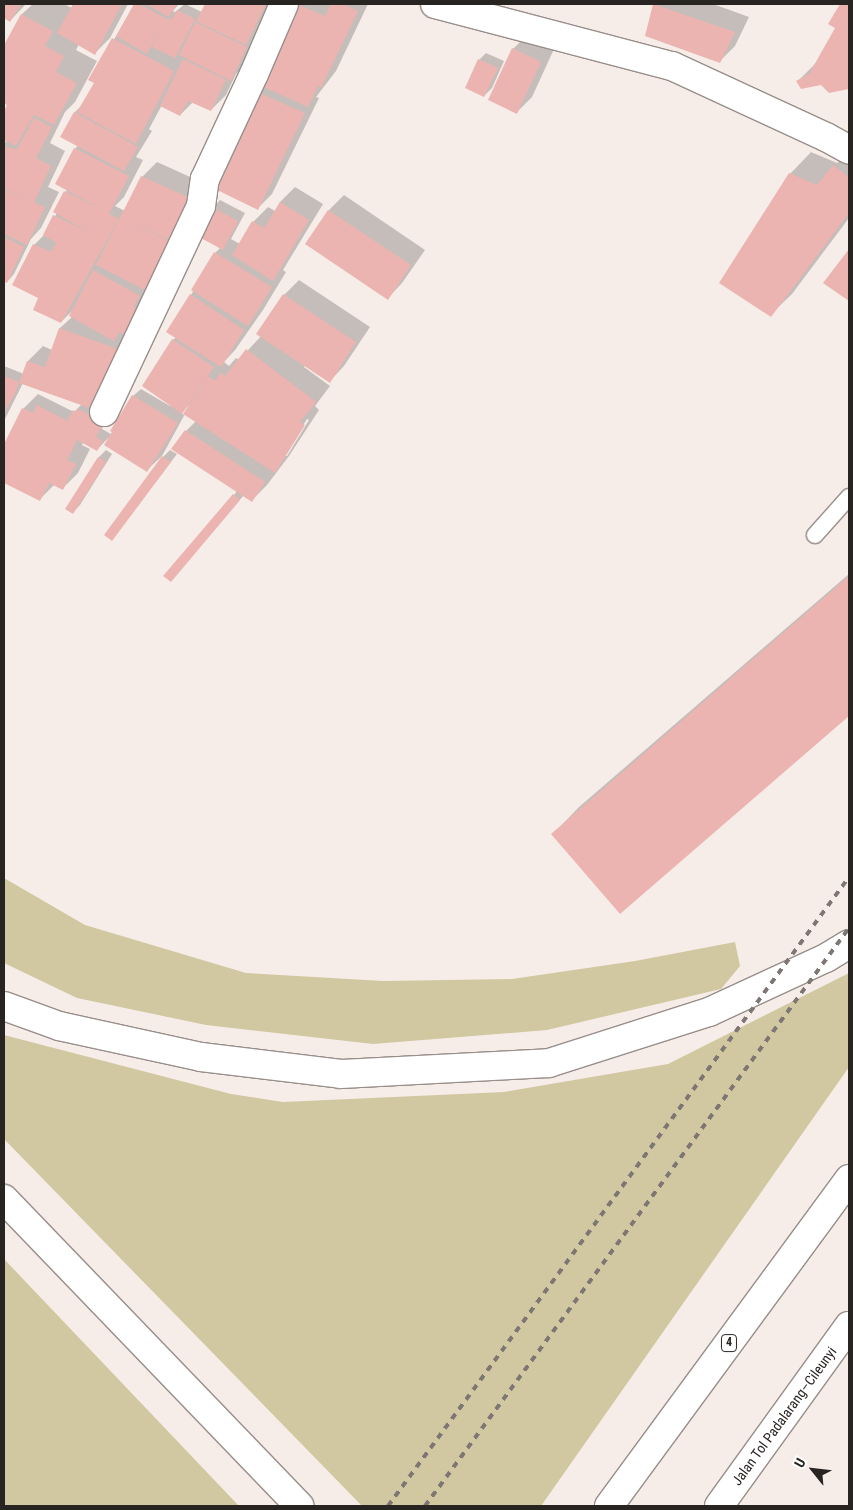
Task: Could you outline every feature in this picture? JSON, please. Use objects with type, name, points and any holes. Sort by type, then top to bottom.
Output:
[{"type":"main road","points":[[104,412],[201,206],[204,179],[254,74],[284,4]]},
{"type":"main road","points":[[435,4],[672,66],[826,136],[849,150]]},
{"type":"main road","points":[[4,1006],[59,1026],[201,1056],[341,1074],[549,1063],[709,1012],[826,958],[849,944]]},
{"type":"main road","name":"4","points":[[609,1506],[849,1179]]},
{"type":"main road","points":[[4,1199],[299,1506]]},
{"type":"main road","name":"Jalan Tol Padalarang–Cileunyi","points":[[719,1506],[849,1326]]},
{"type":"lane","points":[[815,535],[849,497]]},
{"type":"shaded area","points":[[4,878],[85,925],[246,973],[383,981],[512,979],[635,961],[735,942],[740,966],[721,989],[547,1030],[373,1044],[206,1025],[77,998],[4,963]]},
{"type":"shaded area","points":[[849,973],[849,1067],[541,1506],[362,1506],[4,1139],[4,1035],[231,1094],[283,1102],[504,1092],[668,1064]]},
{"type":"shaded area","points":[[4,1259],[239,1506],[4,1506]]},
{"type":"building","points":[[4,4],[21,4],[10,22],[4,18]]},
{"type":"building","points":[[73,4],[122,4],[95,55],[57,33]]},
{"type":"building","points":[[134,4],[139,4],[167,19],[172,19],[177,10],[195,19],[175,58],[152,47],[165,22],[147,54],[116,36]]},
{"type":"building","points":[[146,4],[177,4],[169,17]]},
{"type":"building","points":[[205,4],[266,4],[246,45],[196,21]]},
{"type":"building","points":[[296,4],[325,16],[331,4],[343,4],[358,11],[321,88],[318,86],[308,107],[257,84]]},
{"type":"building","points":[[653,4],[735,32],[720,63],[645,36]]},
{"type":"building","points":[[840,4],[849,4],[849,89],[829,93],[821,85],[801,89],[796,81],[809,74],[835,28],[828,24]]},
{"type":"building","points":[[21,14],[53,31],[45,46],[64,56],[56,72],[77,83],[54,125],[34,115],[16,146],[4,140],[4,111],[7,105],[4,103],[4,45]]},
{"type":"building","points":[[195,22],[247,47],[231,81],[179,55]]},
{"type":"building","points":[[112,38],[174,71],[136,144],[77,112],[94,83],[88,80]]},
{"type":"building","points":[[512,48],[541,62],[517,114],[488,100]]},
{"type":"building","points":[[183,59],[226,80],[211,111],[188,101],[180,116],[160,106]]},
{"type":"building","points":[[478,59],[498,68],[484,97],[465,88]]},
{"type":"building","points":[[257,92],[305,113],[258,210],[211,187]]},
{"type":"building","points":[[74,112],[138,147],[124,171],[60,137]]},
{"type":"building","points":[[34,118],[52,127],[36,158],[51,166],[34,202],[45,207],[27,245],[4,234],[4,189],[28,199],[4,188],[4,147],[17,149]]},
{"type":"building","points":[[74,148],[129,176],[109,214],[119,219],[61,323],[33,310],[38,298],[12,285],[33,244],[51,252],[56,243],[58,244],[43,235],[53,215],[89,232],[53,212],[64,191],[105,211],[55,184]]},
{"type":"building","points":[[833,165],[849,177],[849,213],[771,317],[719,283],[789,173],[817,185]]},
{"type":"building","points":[[141,176],[194,200],[173,242],[125,219],[173,243],[149,292],[96,265]]},
{"type":"building","points":[[280,202],[309,220],[273,281],[232,255],[252,221],[264,228]]},
{"type":"building","points":[[212,207],[238,221],[223,250],[197,236]]},
{"type":"building","points":[[328,210],[411,265],[388,300],[305,244]]},
{"type":"building","points":[[4,237],[24,247],[7,283],[4,282]]},
{"type":"building","points":[[849,249],[849,301],[823,283]]},
{"type":"building","points":[[214,252],[272,287],[248,326],[191,290]]},
{"type":"building","points":[[93,270],[140,296],[133,307],[141,311],[127,336],[119,332],[114,341],[69,316]]},
{"type":"building","points":[[190,294],[244,330],[221,367],[166,332]]},
{"type":"building","points":[[283,294],[356,342],[330,383],[256,334]]},
{"type":"building","points":[[59,328],[120,350],[95,410],[19,383],[27,361],[45,367]]},
{"type":"building","points":[[172,339],[214,367],[182,414],[142,386]]},
{"type":"building","points":[[246,349],[316,402],[300,422],[305,425],[275,473],[183,414],[208,376],[215,381],[220,373],[225,376]]},
{"type":"building","points":[[4,376],[19,382],[14,397],[4,414]]},
{"type":"building","points":[[132,395],[178,423],[147,472],[104,445],[112,432],[110,431]]},
{"type":"building","points":[[37,405],[67,421],[73,410],[76,412],[78,409],[104,422],[96,437],[103,441],[97,451],[77,440],[67,460],[76,464],[63,490],[49,483],[40,501],[4,483],[4,444],[22,408],[33,413]]},
{"type":"building","points":[[185,430],[265,482],[252,502],[171,449]]},
{"type":"building","points":[[162,456],[171,462],[112,541],[104,535]]},
{"type":"building","points":[[98,457],[106,462],[73,514],[65,509]]},
{"type":"building","points":[[233,494],[240,500],[171,582],[163,576]]},
{"type":"building","points":[[849,576],[849,716],[620,914],[551,834]]},
{"type":"railway","points":[[388,1506],[849,877]]},
{"type":"railway","points":[[425,1506],[849,928]]}]
